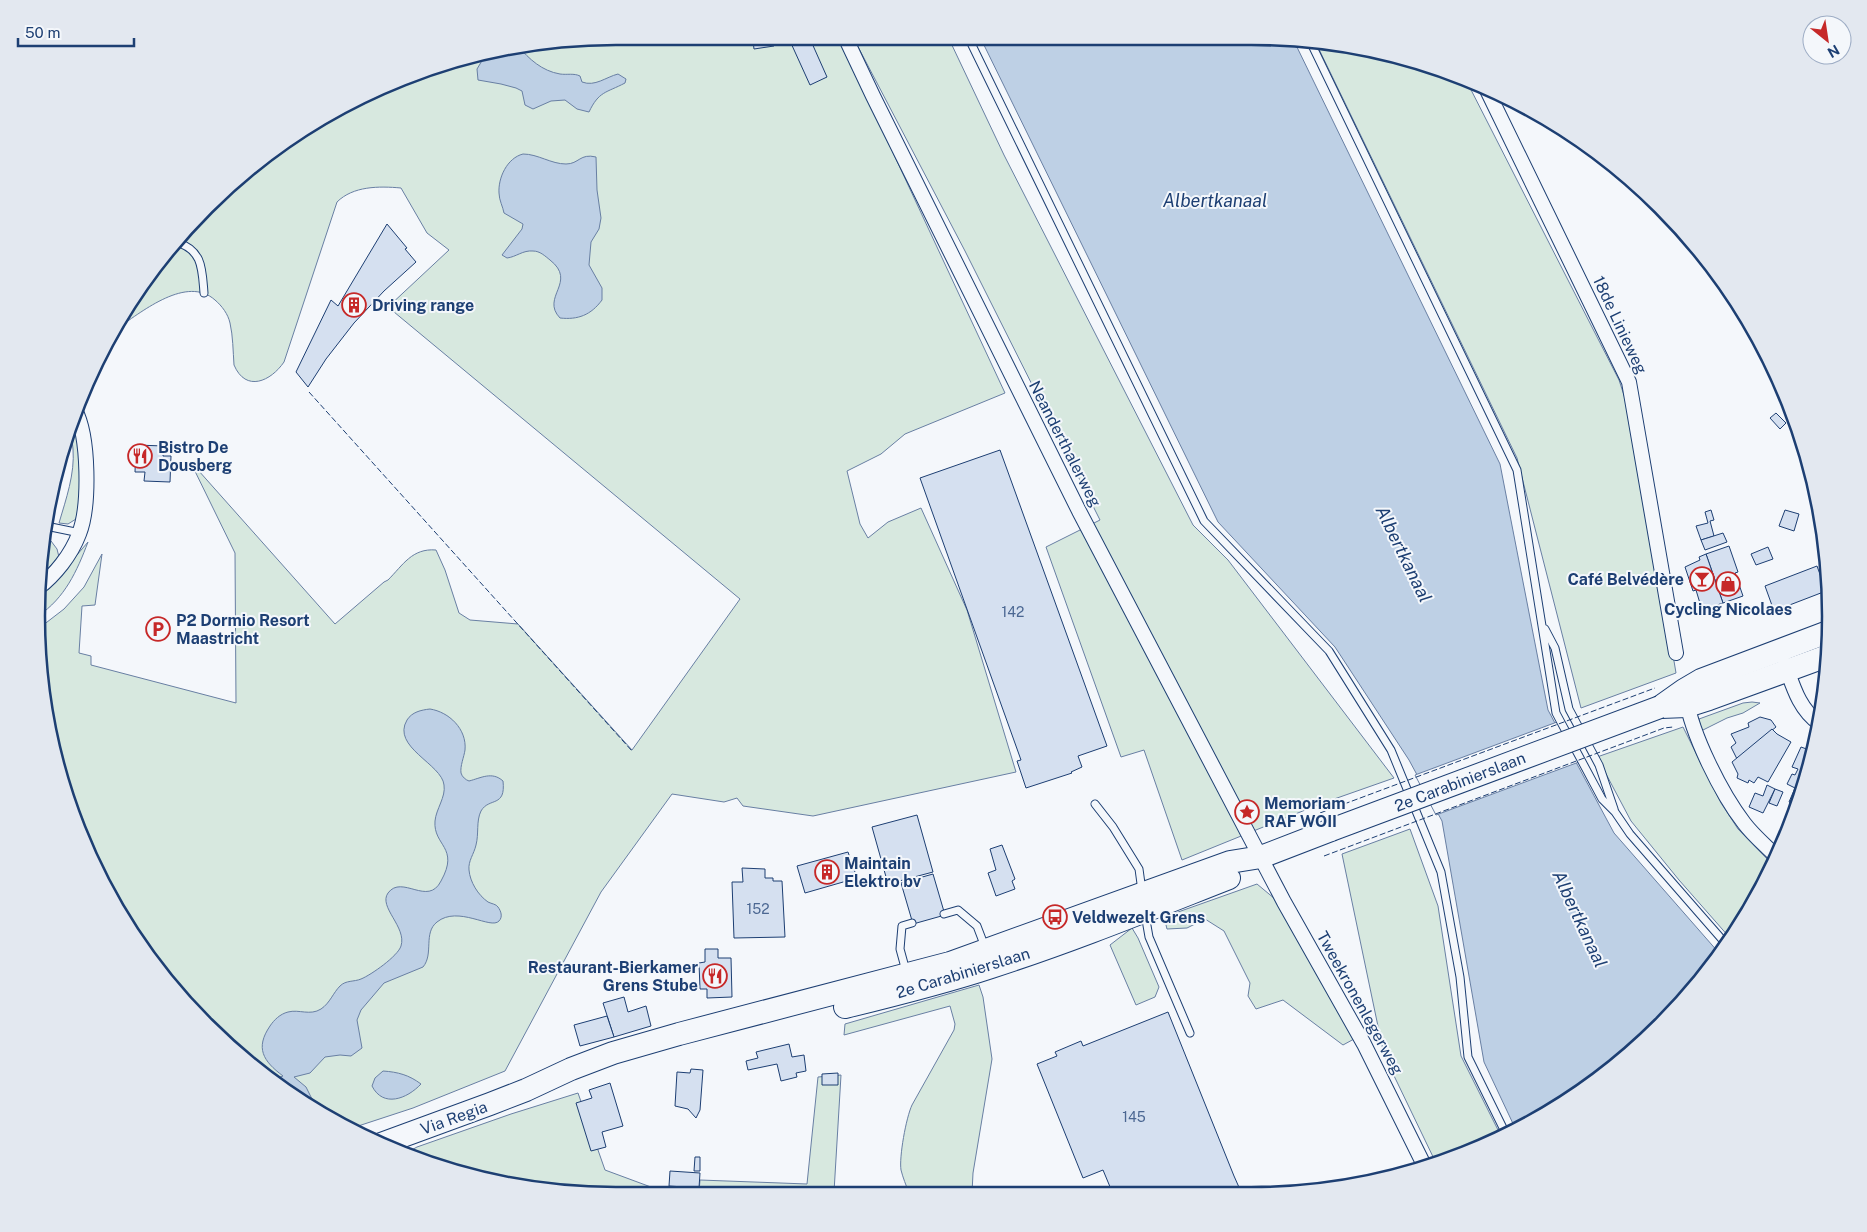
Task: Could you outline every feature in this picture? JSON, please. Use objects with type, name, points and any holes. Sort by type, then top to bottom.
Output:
[{"type":"main road","name":"2e Carabinierslaan","points":[[655,1047],[909,983],[989,959],[1144,903],[1235,875],[1261,857],[1784,660],[1821,636]]},
{"type":"main road","name":"2e Carabinierslaan","points":[[1784,660],[1821,657]]},
{"type":"main road","name":"Via Regia","points":[[390,1141],[526,1090],[655,1047]]},
{"type":"street","name":"Neanderthalerweg","points":[[849,45],[1079,511],[1261,857]]},
{"type":"street","name":"18de Linieweg","points":[[1491,98],[1629,382],[1676,653]]},
{"type":"street","points":[[46,581],[60,566],[80,533],[86,494],[86,469],[82,425],[80,420]]},
{"type":"street","points":[[1784,660],[1795,692],[1808,716],[1812,719]]},
{"type":"street","points":[[1686,698],[1700,743],[1726,797],[1744,824],[1771,851]]},
{"type":"street","name":"Tweekronenlegerweg","points":[[1261,857],[1284,902],[1364,1044],[1422,1161]]},
{"type":"lane","points":[[972,45],[1204,521],[1329,651],[1391,750],[1441,872],[1460,977],[1468,1057],[1503,1128]]},
{"type":"lane","points":[[1314,49],[1517,470],[1556,713],[1602,799],[1722,939]]},
{"type":"lane","points":[[183,244],[194,251],[202,266],[204,293]]},
{"type":"lane","points":[[52,527],[80,533]]},
{"type":"lane","points":[[1543,624],[1555,648],[1569,709],[1599,765],[1615,812]]},
{"type":"lane","points":[[1095,804],[1113,827],[1139,869],[1149,937],[1190,1032]]},
{"type":"lane","points":[[944,914],[958,910],[977,926],[989,959]]},
{"type":"lane","points":[[909,983],[900,950],[902,926],[912,922]]},
{"type":"shaded area","points":[[843,45],[1005,393],[905,434],[881,454],[847,471],[860,524],[868,538],[888,522],[921,508],[967,610],[1016,772],[813,816],[743,806],[737,798],[724,802],[672,794],[601,892],[505,1071],[413,1108],[359,1126],[330,1111],[268,1069],[212,1020],[163,964],[121,902],[88,835],[64,764],[50,691],[45,623],[64,609],[84,587],[102,554],[95,605],[82,606],[79,653],[91,656],[91,665],[236,703],[235,553],[190,461],[335,624],[388,580],[403,563],[420,552],[436,550],[445,570],[459,613],[470,620],[518,624],[632,750],[740,599],[388,307],[449,250],[427,233],[401,188],[367,188],[351,193],[337,202],[284,362],[279,369],[266,379],[252,381],[245,379],[239,374],[234,365],[232,333],[228,316],[218,302],[204,293],[192,291],[179,293],[126,322],[163,268],[212,212],[240,187],[268,163],[330,121],[397,88],[468,64],[541,50],[579,46]]},
{"type":"shaded area","points":[[857,45],[952,45],[1004,155],[1193,525],[1228,560],[1394,778],[1320,804],[1182,860],[1144,750],[1121,757],[1046,547],[1100,520],[965,251]]},
{"type":"shaded area","points":[[1319,49],[1399,64],[1470,88],[1619,380],[1635,429],[1676,673],[1581,708],[1517,458]]},
{"type":"shaded area","points":[[76,429],[82,468],[79,508],[76,519],[68,524],[59,523],[73,468],[72,442]]},
{"type":"shaded area","points":[[51,541],[57,549],[59,557],[47,570]]},
{"type":"shaded area","points":[[88,542],[69,583],[56,601],[45,610],[46,588],[58,577]]},
{"type":"shaded area","points":[[1743,703],[1760,703],[1743,713],[1727,718],[1701,731],[1699,719]]},
{"type":"shaded area","points":[[1683,727],[1721,803],[1738,829],[1768,859],[1746,902],[1726,933],[1631,821],[1597,757]]},
{"type":"shaded area","points":[[1410,829],[1438,906],[1461,1056],[1498,1131],[1470,1144],[1433,1158],[1384,1055],[1342,854]]},
{"type":"shaded area","points":[[1257,884],[1275,899],[1354,1039],[1343,1045],[1283,1000],[1256,1009],[1248,996],[1250,983],[1224,931],[1205,919],[1187,928],[1167,929],[1164,917]]},
{"type":"shaded area","points":[[1132,928],[1159,987],[1155,997],[1136,1005],[1110,945]]},
{"type":"shaded area","points":[[979,985],[983,997],[992,1059],[972,1187],[907,1187],[901,1170],[905,1128],[912,1105],[954,1030],[955,1024],[950,1006],[844,1035],[845,1024]]},
{"type":"shaded area","points":[[841,1075],[834,1187],[699,1187],[700,1180],[807,1184],[818,1077]]},
{"type":"shaded area","points":[[578,1093],[605,1170],[651,1187],[579,1186],[541,1182],[468,1168],[412,1150],[511,1114]]},
{"type":"water","name":"Albertkanaal","points":[[984,45],[1251,45],[1297,47],[1500,464],[1548,710],[1614,833],[1715,948],[1704,964],[1655,1020],[1627,1045],[1599,1069],[1568,1091],[1513,1123],[1484,1062],[1442,821],[1409,760],[1335,647],[1218,522]]},
{"type":"water","points":[[525,53],[536,64],[547,70],[560,74],[578,75],[582,82],[596,82],[618,74],[626,79],[625,83],[600,96],[589,112],[577,109],[565,100],[551,101],[533,109],[525,105],[522,91],[501,84],[478,80],[477,69],[482,61]]},
{"type":"water","points":[[523,154],[566,164],[586,156],[596,157],[597,190],[601,218],[599,229],[591,242],[589,265],[602,288],[602,300],[589,313],[584,315],[573,318],[560,318],[555,310],[554,303],[561,275],[558,268],[544,255],[533,251],[507,258],[502,255],[522,229],[523,224],[504,213],[499,196],[500,181],[508,164],[517,156]]},
{"type":"water","points":[[430,709],[444,714],[460,729],[465,742],[461,770],[464,778],[469,781],[495,776],[503,781],[502,795],[481,811],[476,845],[469,867],[475,888],[484,899],[497,906],[501,912],[501,918],[495,923],[489,923],[454,916],[445,917],[437,922],[430,932],[428,956],[423,967],[384,983],[361,1010],[357,1020],[362,1048],[351,1056],[325,1057],[310,1073],[294,1077],[306,1087],[312,1100],[280,1077],[283,1076],[270,1065],[263,1054],[262,1048],[265,1034],[275,1019],[285,1013],[292,1011],[317,1011],[327,1004],[342,984],[365,977],[384,965],[399,950],[402,939],[387,905],[388,893],[394,888],[400,887],[429,891],[436,888],[446,870],[447,854],[435,829],[437,812],[444,794],[444,785],[441,777],[435,770],[411,747],[406,739],[404,730],[407,720],[411,715]]},
{"type":"water","points":[[383,1071],[403,1074],[421,1084],[402,1097],[389,1099],[382,1097],[372,1086],[375,1078]]},
{"type":"pier","points":[[1557,722],[1579,762],[1436,815],[1415,775]]},
{"type":"building","points":[[754,45],[774,46],[754,49]]},
{"type":"building","points":[[792,45],[813,45],[827,77],[810,85]]},
{"type":"building","name":"Driving range","points":[[387,224],[416,262],[384,291],[354,323],[326,359],[308,387],[296,372],[331,300],[338,306]]},
{"type":"building","points":[[1776,413],[1786,423],[1780,429],[1770,418]]},
{"type":"building","points":[[136,445],[164,446],[163,456],[171,456],[170,482],[144,481],[145,472],[135,472]]},
{"type":"building","points":[[1000,450],[1107,746],[1078,756],[1082,767],[1072,773],[1026,788],[1017,761],[1021,760],[920,478]]},
{"type":"building","points":[[1711,510],[1714,520],[1710,521],[1714,536],[1701,540],[1696,526],[1708,523],[1705,512]]},
{"type":"building","points":[[1785,510],[1799,514],[1794,531],[1779,526]]},
{"type":"building","points":[[1723,533],[1727,542],[1705,550],[1701,540]]},
{"type":"building","name":"Cycling Nicolaes","points":[[1729,546],[1738,572],[1735,573],[1743,596],[1723,603],[1706,554]]},
{"type":"building","points":[[1768,547],[1773,559],[1756,565],[1751,554]]},
{"type":"building","name":"Café Belvédère","points":[[1706,554],[1723,603],[1702,610],[1696,590],[1693,591],[1685,567],[1700,560],[1699,557]]},
{"type":"building","points":[[1817,566],[1821,576],[1821,593],[1774,611],[1765,586]]},
{"type":"building","points":[[1760,717],[1771,720],[1776,727],[1737,759],[1731,747],[1736,743],[1731,734],[1749,727],[1748,723]]},
{"type":"building","points":[[1772,729],[1791,742],[1768,782],[1758,777],[1754,783],[1749,780],[1748,783],[1737,778],[1738,774],[1732,762]]},
{"type":"building","points":[[1801,747],[1806,749],[1791,803],[1789,802],[1795,788],[1787,784],[1792,774],[1795,775],[1798,769],[1792,767]]},
{"type":"building","points":[[1767,785],[1775,789],[1763,813],[1749,807],[1755,793],[1763,796]]},
{"type":"building","points":[[1775,789],[1783,792],[1777,806],[1769,803]]},
{"type":"building","points":[[917,815],[933,872],[888,884],[872,827]]},
{"type":"building","points":[[1002,845],[1015,879],[1012,881],[1015,889],[996,896],[988,873],[996,870],[990,849]]},
{"type":"building","name":"Maintain Elektro bv","points":[[848,852],[857,878],[805,893],[797,866]]},
{"type":"building","points":[[742,868],[765,869],[765,878],[773,878],[773,881],[782,881],[785,937],[734,938],[732,882],[743,882]]},
{"type":"building","points":[[933,874],[945,915],[913,924],[901,883]]},
{"type":"building","name":"Restaurant-Bierkamer Grens Stube","points":[[705,949],[718,949],[718,958],[731,958],[732,997],[707,998],[707,989],[700,989],[699,963],[705,962]]},
{"type":"building","points":[[624,997],[628,1012],[646,1006],[651,1026],[614,1037],[603,1003]]},
{"type":"building","points":[[1168,1012],[1239,1187],[1110,1187],[1103,1170],[1083,1178],[1037,1064],[1057,1056],[1055,1052],[1081,1041],[1083,1046]]},
{"type":"building","points":[[607,1016],[614,1037],[580,1046],[574,1025]]},
{"type":"building","points":[[789,1044],[792,1057],[804,1055],[806,1071],[796,1073],[797,1077],[781,1081],[777,1064],[748,1070],[746,1061],[758,1058],[756,1052]]},
{"type":"building","points":[[691,1069],[703,1070],[700,1110],[696,1118],[688,1109],[675,1106],[677,1072],[690,1073]]},
{"type":"building","points":[[838,1073],[838,1085],[822,1085],[822,1074]]},
{"type":"building","points":[[610,1083],[623,1126],[602,1132],[606,1147],[591,1151],[576,1103],[592,1098],[589,1090]]},
{"type":"building","points":[[695,1157],[700,1157],[700,1171],[694,1171]]},
{"type":"building","points":[[670,1171],[700,1173],[699,1187],[669,1186]]},
{"type":"fence","points":[[309,392],[632,751]]},
{"type":"fence","points":[[1320,813],[1655,688]]},
{"type":"fence","points":[[1324,856],[1664,728],[1673,727]]},
{"type":"place","name":"Driving range","points":[[354,305]]},
{"type":"place","name":"Bistro De Dousberg","points":[[140,456]]},
{"type":"place","name":"Café Belvédère","points":[[1702,579]]},
{"type":"place","name":"Cycling Nicolaes","points":[[1728,584]]},
{"type":"place","name":"P2 Dormio Resort Maastricht","points":[[158,629]]},
{"type":"place","name":"Memoriam RAF WOII","points":[[1247,812]]},
{"type":"place","name":"Maintain Elektro bv","points":[[827,872]]},
{"type":"place","name":"Veldwezelt Grens","points":[[1055,917]]},
{"type":"place","name":"Restaurant-Bierkamer Grens Stube","points":[[715,976]]}]
